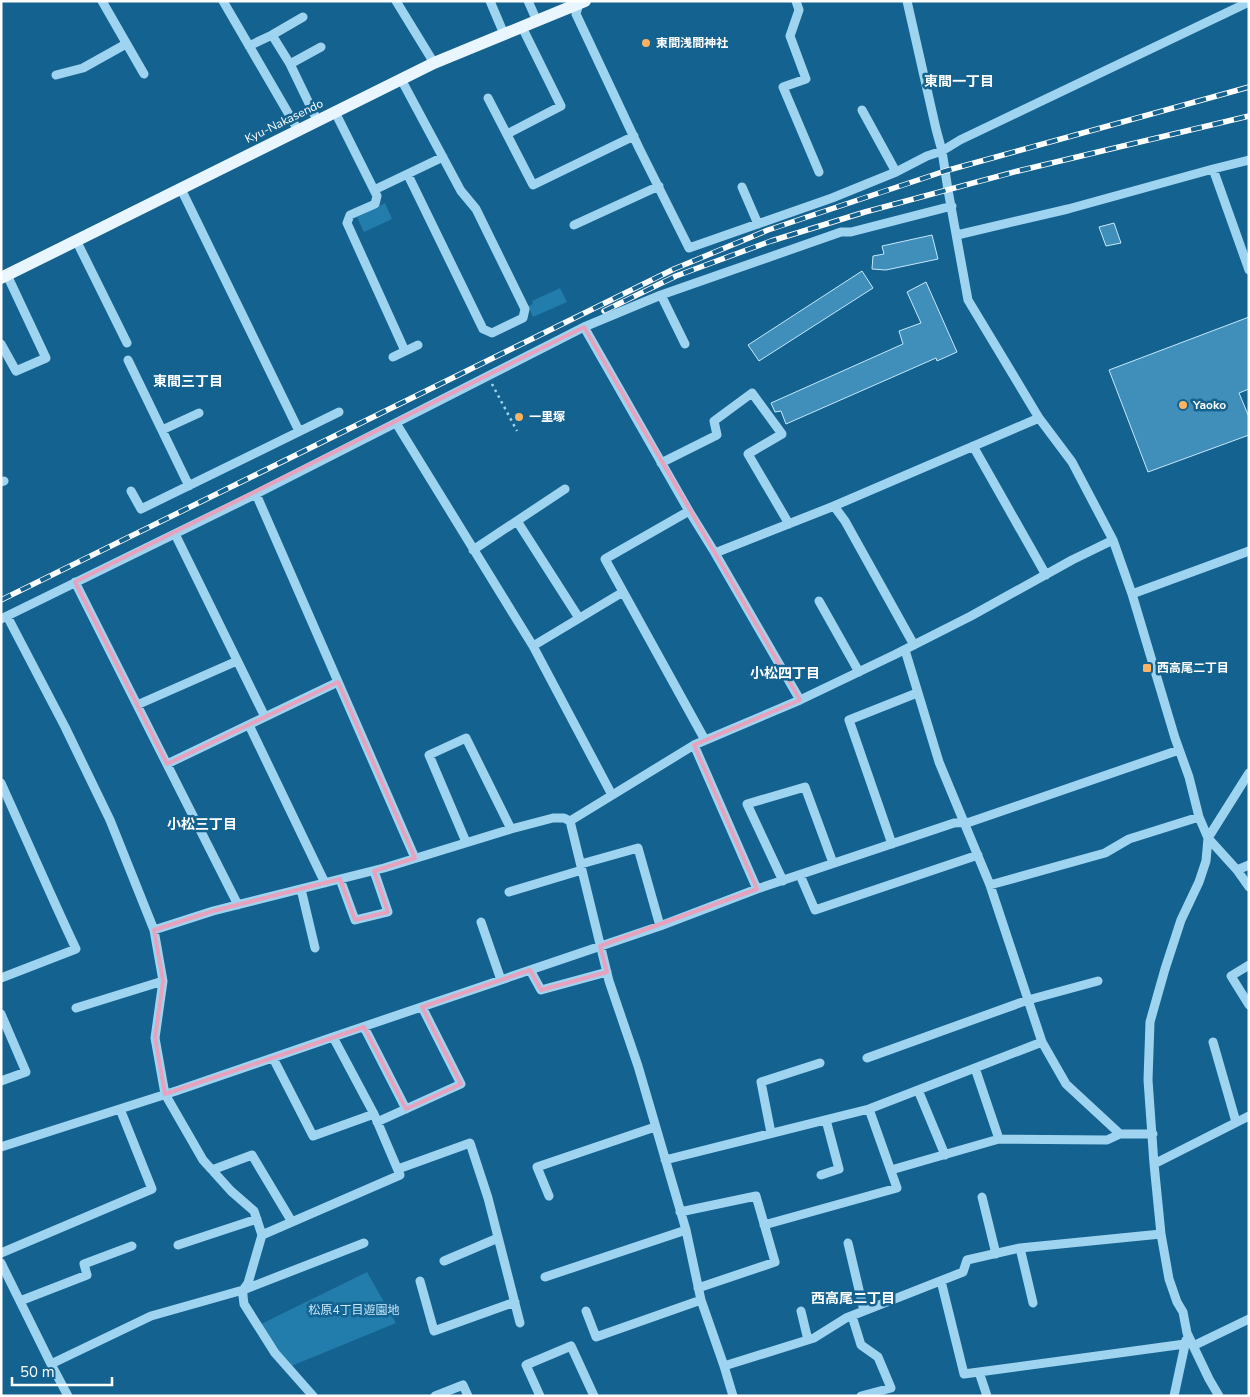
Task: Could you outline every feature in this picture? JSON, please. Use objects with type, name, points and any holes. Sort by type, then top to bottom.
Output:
[{"type":"main road","name":"Kyu-Nakasendo","points":[[4,276],[434,63],[581,2]]},
{"type":"street","points":[[102,1],[144,74]]},
{"type":"street","points":[[223,1],[298,130]]},
{"type":"street","points":[[396,1],[434,63]]},
{"type":"street","points":[[490,1],[504,34]]},
{"type":"street","points":[[528,1],[537,20]]},
{"type":"street","points":[[796,1],[799,10],[790,36],[806,78],[783,87],[819,172]]},
{"type":"street","points":[[907,1],[942,151],[968,300],[1038,418],[1072,462],[1113,540],[1132,594],[1179,750],[1189,777],[1199,817],[1208,838],[1237,870],[1249,887]]},
{"type":"street","points":[[581,2],[576,14],[639,148],[689,248],[832,198],[896,172],[1249,2]]},
{"type":"street","points":[[249,46],[303,17]]},
{"type":"street","points":[[507,134],[561,106],[522,27]]},
{"type":"street","points":[[272,35],[290,64],[317,120]]},
{"type":"street","points":[[56,75],[83,68],[126,44]]},
{"type":"street","points":[[290,64],[321,47]]},
{"type":"street","points":[[401,79],[461,191],[476,210],[525,310],[523,318],[492,333],[483,329],[408,175]]},
{"type":"street","points":[[488,98],[533,184],[634,136]]},
{"type":"street","points":[[862,110],[896,172]]},
{"type":"street","points":[[335,112],[377,196],[375,204],[350,216],[347,223],[405,351]]},
{"type":"street","points":[[374,190],[443,157]]},
{"type":"street","points":[[957,235],[1068,209],[1249,160]]},
{"type":"street","points":[[1213,169],[1249,270]]},
{"type":"street","points":[[574,225],[659,186]]},
{"type":"street","points":[[742,187],[758,224]]},
{"type":"street","points":[[181,188],[299,431]]},
{"type":"street","points":[[313,1396],[275,1353],[244,1304],[243,1290],[248,1283],[262,1235],[257,1219],[254,1211],[231,1191],[203,1160],[165,1094],[155,1038],[163,981],[154,930],[110,820],[65,727],[4,618],[256,494],[584,327],[661,295],[841,232],[851,232],[952,206]]},
{"type":"street","points":[[76,240],[127,343]]},
{"type":"street","points":[[1,344],[16,371],[46,358],[4,276]]},
{"type":"street","points":[[661,295],[685,344]]},
{"type":"street","points":[[584,327],[661,464],[800,700]]},
{"type":"street","points":[[393,357],[418,346]]},
{"type":"street","points":[[128,360],[189,486]]},
{"type":"street","points":[[661,464],[717,435],[714,420],[752,393],[782,434],[748,454],[789,524]]},
{"type":"street","points":[[131,491],[141,510],[339,412]]},
{"type":"street","points":[[162,430],[199,413]]},
{"type":"street","points":[[715,553],[834,506],[1038,418]]},
{"type":"street","points":[[396,423],[533,646],[612,795]]},
{"type":"street","points":[[972,446],[1046,575]]},
{"type":"street","points":[[473,550],[565,490]]},
{"type":"street","points":[[256,494],[415,858]]},
{"type":"street","points":[[834,506],[845,520],[914,645]]},
{"type":"street","points":[[689,511],[605,559],[705,740]]},
{"type":"street","points":[[517,521],[579,618]]},
{"type":"street","points":[[175,534],[265,717]]},
{"type":"street","points":[[570,821],[694,745],[800,700],[905,650],[1113,540]]},
{"type":"street","points":[[1132,594],[1249,551]]},
{"type":"street","points":[[75,582],[238,905]]},
{"type":"street","points":[[533,646],[624,592]]},
{"type":"street","points":[[819,601],[859,672]]},
{"type":"street","points":[[905,650],[939,762],[990,886],[1042,1042],[1066,1084],[1120,1134]]},
{"type":"street","points":[[137,706],[237,661]]},
{"type":"street","points":[[167,764],[338,682]]},
{"type":"street","points":[[892,844],[849,720],[917,692]]},
{"type":"street","points":[[249,725],[325,883]]},
{"type":"street","points":[[466,842],[429,755],[466,738],[511,829]]},
{"type":"street","points":[[694,745],[758,889]]},
{"type":"street","points":[[1,1147],[273,1058],[660,926],[800,874],[954,823],[970,822],[1179,750]]},
{"type":"street","points":[[1174,1396],[1189,1345],[1183,1312],[1177,1302],[1169,1278],[1161,1234],[1148,1080],[1150,1022],[1181,920],[1206,861],[1208,838],[1249,773]]},
{"type":"street","points":[[1,783],[76,949],[1,978]]},
{"type":"street","points":[[782,881],[747,804],[805,787],[834,863]]},
{"type":"street","points":[[990,886],[1104,853],[1128,839],[1199,817]]},
{"type":"street","points":[[154,930],[213,911],[374,871],[511,829],[553,818],[564,818],[570,821],[608,981],[638,1066],[686,1230],[701,1300],[733,1396]]},
{"type":"street","points":[[509,892],[638,848],[660,926]]},
{"type":"street","points":[[800,874],[814,910],[978,854]]},
{"type":"street","points":[[1237,870],[1249,865]]},
{"type":"street","points":[[340,879],[356,920],[388,912],[374,871]]},
{"type":"street","points":[[301,889],[315,948]]},
{"type":"street","points":[[481,922],[501,980]]},
{"type":"street","points":[[1249,965],[1231,976],[1249,1005]]},
{"type":"street","points":[[530,970],[541,990],[607,972]]},
{"type":"street","points":[[76,1008],[163,981]]},
{"type":"street","points":[[867,1058],[1028,1000],[1098,981]]},
{"type":"street","points":[[273,1058],[313,1136],[406,1109],[461,1084],[422,1007]]},
{"type":"street","points":[[1,1014],[26,1072],[1,1081]]},
{"type":"street","points":[[364,1027],[406,1109]]},
{"type":"street","points":[[262,1235],[400,1175],[376,1118],[333,1037]]},
{"type":"street","points":[[665,1160],[869,1109],[1042,1042]]},
{"type":"street","points":[[1213,1042],[1236,1122]]},
{"type":"street","points":[[771,1133],[761,1082],[820,1063]]},
{"type":"street","points":[[975,1068],[999,1139]]},
{"type":"street","points":[[918,1090],[945,1155]]},
{"type":"street","points":[[1,1252],[152,1189],[120,1109]]},
{"type":"street","points":[[764,1225],[897,1188],[869,1109]]},
{"type":"street","points":[[1154,1164],[1249,1116]]},
{"type":"street","points":[[821,1175],[839,1169],[826,1120]]},
{"type":"street","points":[[549,1196],[537,1167],[655,1127]]},
{"type":"street","points":[[891,1170],[999,1139],[1107,1140],[1120,1134],[1153,1134]]},
{"type":"street","points":[[398,1169],[470,1143],[488,1198],[520,1323]]},
{"type":"street","points":[[212,1170],[252,1155],[292,1222]]},
{"type":"street","points":[[680,1212],[756,1196],[775,1262],[698,1288]]},
{"type":"street","points":[[982,1197],[996,1254]]},
{"type":"street","points":[[178,1245],[257,1219]]},
{"type":"street","points":[[545,1277],[686,1230]]},
{"type":"street","points":[[724,1366],[814,1338],[846,1318],[963,1272],[967,1260],[1020,1248],[1161,1234]]},
{"type":"street","points":[[444,1261],[498,1238]]},
{"type":"street","points":[[51,1364],[151,1316],[243,1290],[364,1243]]},
{"type":"street","points":[[848,1243],[864,1311]]},
{"type":"street","points":[[20,1302],[87,1274],[84,1264],[132,1246]]},
{"type":"street","points":[[1020,1248],[1033,1303]]},
{"type":"street","points":[[1,1263],[68,1396]]},
{"type":"street","points":[[420,1281],[434,1332],[514,1302]]},
{"type":"street","points":[[941,1281],[964,1374],[1189,1345],[1249,1319]]},
{"type":"street","points":[[586,1311],[596,1337],[701,1300]]},
{"type":"street","points":[[801,1312],[808,1340]]},
{"type":"street","points":[[852,1316],[861,1345],[878,1356],[892,1388],[861,1396]]},
{"type":"street","points":[[1189,1345],[1219,1396]]},
{"type":"street","points":[[540,1396],[526,1365],[570,1346],[594,1396]]},
{"type":"street","points":[[979,1372],[987,1396]]},
{"type":"street","points":[[435,1396],[463,1385],[468,1396]]},
{"type":"path","points":[[488,376],[517,431]]},
{"type":"highlighted area","points":[[584,327],[800,700],[694,745],[757,889],[600,946],[607,972],[541,990],[530,970],[422,1007],[461,1084],[406,1109],[364,1027],[165,1094],[155,1038],[163,981],[154,930],[213,911],[340,879],[355,920],[388,912],[374,871],[415,858],[338,682],[167,764],[75,582]]},
{"type":"green space","points":[[385,203],[392,219],[364,232],[357,217]]},
{"type":"green space","points":[[560,288],[567,302],[533,317],[528,306],[533,304],[532,301]]},
{"type":"green space","name":"松原4丁目遊園地","points":[[367,1272],[396,1323],[289,1367],[259,1325]]},
{"type":"building","points":[[1114,223],[1121,243],[1106,246],[1099,227]]},
{"type":"building","points":[[932,235],[938,259],[886,270],[872,269],[873,256],[884,254],[882,246]]},
{"type":"building","points":[[862,271],[873,288],[759,361],[748,345]]},
{"type":"building","points":[[926,282],[957,352],[937,361],[936,358],[786,424],[781,411],[775,412],[771,403],[903,344],[899,331],[921,323],[907,292]]},
{"type":"building","name":"Yaoko","points":[[1249,317],[1249,389],[1239,393],[1249,417],[1249,435],[1148,472],[1109,370]]},
{"type":"railway","points":[[1,600],[674,269],[768,230],[945,171],[1249,87]]},
{"type":"railway","points":[[604,311],[676,276],[771,241],[865,212],[1018,171],[1249,116]]},
{"type":"place","name":"東間浅間神社","points":[[646,43]]},
{"type":"place","name":"Yaoko","points":[[1183,405]]},
{"type":"place","name":"一里塚","points":[[519,417]]},
{"type":"place","name":"西高尾二丁目","points":[[1147,668]]},
{"type":"district","name":"東間一丁目","points":[[959,81]]},
{"type":"district","name":"東間三丁目","points":[[188,381]]},
{"type":"district","name":"小松四丁目","points":[[785,673]]},
{"type":"district","name":"小松三丁目","points":[[202,824]]},
{"type":"district","name":"西高尾二丁目","points":[[853,1298]]}]
